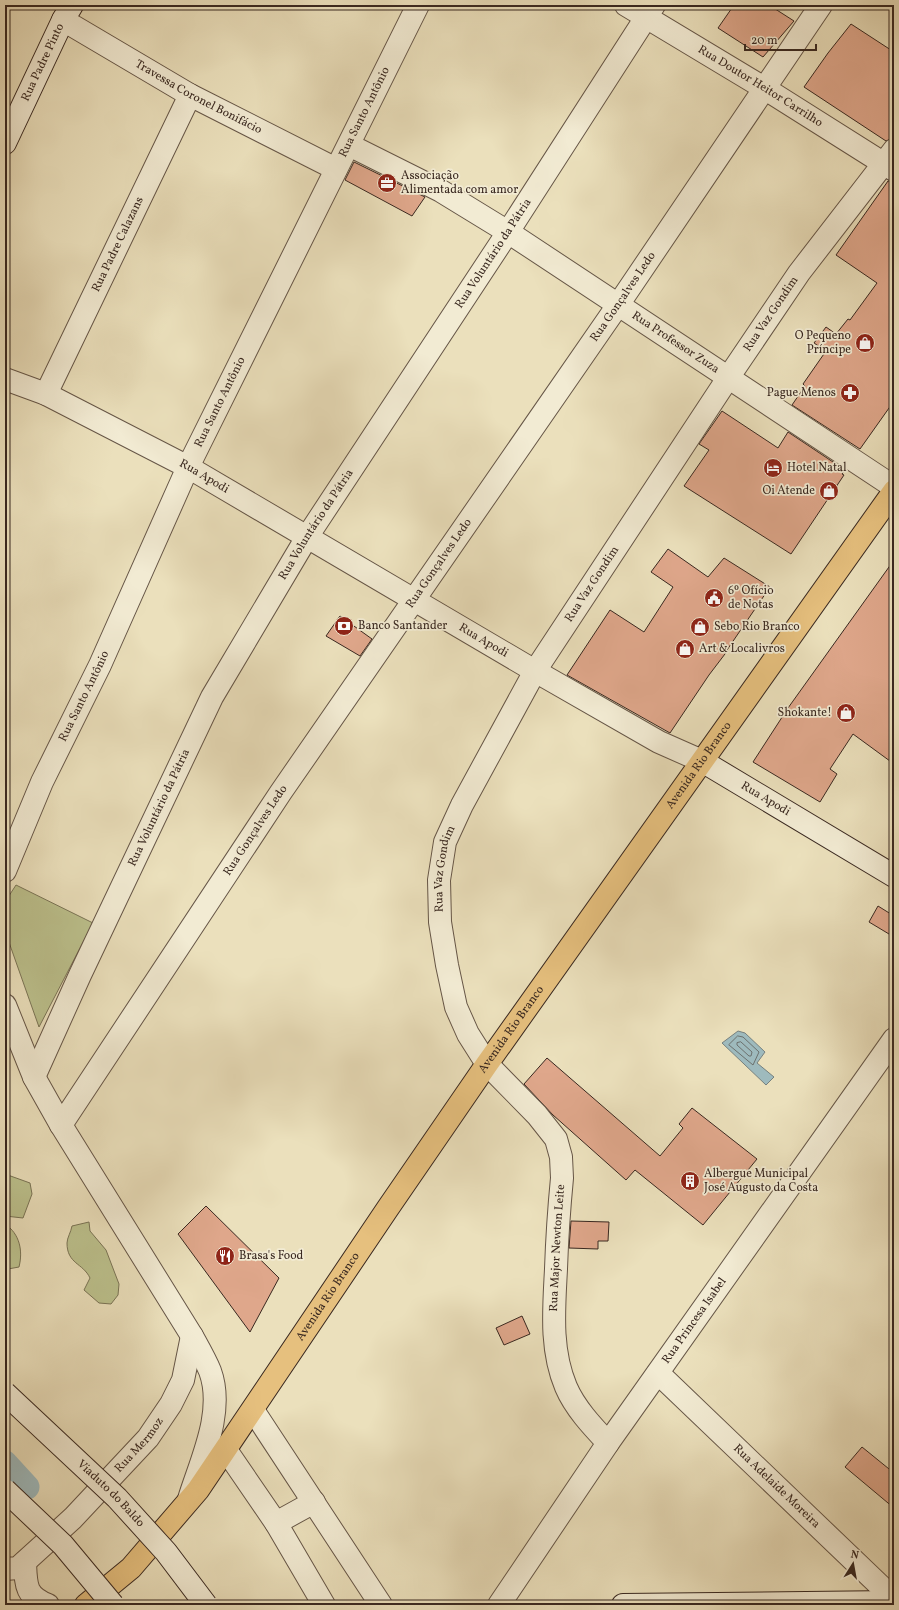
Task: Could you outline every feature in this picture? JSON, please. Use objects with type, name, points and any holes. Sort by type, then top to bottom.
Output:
[{"type":"main road","name":"Avenida Rio Branco","points":[[86,1605],[131,1568],[187,1504],[226,1450],[388,1208],[487,1064],[894,491]]},
{"type":"street","name":"Rua Santo Antônio","points":[[5,871],[42,782],[100,665],[188,467],[418,5]]},
{"type":"street","name":"Rua Doutor Heitor Carrilho","points":[[626,5],[650,11],[764,88],[891,161]]},
{"type":"street","name":"Rua Gonçalves Ledo","points":[[61,1125],[281,792],[618,305],[821,5]]},
{"type":"street","name":"Rua Voluntário da Pátria","points":[[34,1077],[80,975],[212,697],[307,538],[508,232],[650,11]]},
{"type":"street","name":"Travessa Coronel Bonifácio","points":[[67,12],[190,95],[336,169]]},
{"type":"street","name":"Rua Padre Pinto","points":[[5,143],[67,12]]},
{"type":"street","name":"Rua Padre Calazans","points":[[46,394],[190,95]]},
{"type":"street","name":"Rua Professor Zuza","points":[[349,144],[441,191],[508,232],[894,487]]},
{"type":"street","name":"Rua Vaz Gondim","points":[[487,1064],[468,1034],[456,1007],[447,966],[440,922],[439,880],[445,842],[459,811],[535,671],[799,273],[891,161]]},
{"type":"street","name":"Rua Apodi","points":[[5,379],[46,394],[188,467],[413,600],[659,742],[702,761],[894,876]]},
{"type":"street","points":[[5,1005],[34,1077],[61,1125],[192,1336],[210,1372],[214,1395],[212,1422],[187,1504]]},
{"type":"street","name":"Rua Princesa Isabel","points":[[499,1605],[608,1443],[894,1039]]},
{"type":"street","name":"Rua Major Newton Leite","points":[[487,1064],[537,1115],[556,1139],[561,1157],[562,1178],[554,1311],[555,1343],[559,1367],[567,1388],[577,1407],[608,1443]]},
{"type":"street","name":"Rua Mermoz","points":[[16,1567],[73,1518],[148,1438],[171,1404],[183,1380],[192,1336]]},
{"type":"street","name":"Rua Adelaide Moreira","points":[[658,1373],[894,1600]]},
{"type":"street","name":"Viaduto do Baldo","points":[[5,1393],[117,1498],[166,1552],[206,1605]]},
{"type":"street","points":[[253,1410],[382,1605]]},
{"type":"street","points":[[226,1450],[276,1523],[324,1605]]},
{"type":"street","points":[[5,1490],[63,1545],[113,1605]]},
{"type":"street","points":[[276,1523],[314,1502]]},
{"type":"street","points":[[16,1567],[26,1586],[38,1601],[48,1605]]},
{"type":"street","points":[[623,1605],[780,1604],[894,1600]]},
{"type":"green space","points":[[16,885],[93,923],[39,1027],[5,931],[5,902]]},
{"type":"green space","points":[[5,1174],[30,1183],[32,1194],[23,1218],[5,1216]]},
{"type":"green space","points":[[89,1222],[90,1231],[106,1250],[119,1284],[118,1295],[111,1304],[99,1303],[84,1290],[90,1278],[87,1273],[72,1259],[68,1250],[67,1241],[72,1226]]},
{"type":"green space","points":[[5,1224],[14,1233],[19,1243],[21,1255],[19,1267],[8,1269],[5,1266]]},
{"type":"water","points":[[738,1031],[745,1033],[765,1052],[757,1063],[774,1077],[766,1085],[722,1043]]},
{"type":"building","points":[[734,5],[769,5],[794,21],[763,57],[718,28]]},
{"type":"building","points":[[851,24],[894,52],[894,138],[886,141],[804,87]]},
{"type":"building","name":"Associação Alimentada com amor","points":[[354,162],[425,197],[412,216],[345,180]]},
{"type":"building","points":[[888,181],[894,182],[894,401],[860,449],[792,405],[805,386],[803,384],[826,351],[814,343],[826,327],[836,334],[848,319],[850,320],[877,283],[836,255]]},
{"type":"building","points":[[722,411],[778,448],[788,432],[845,470],[842,474],[844,475],[791,554],[684,486],[709,450],[699,444]]},
{"type":"building","points":[[668,549],[708,577],[724,558],[770,587],[670,733],[567,675],[610,610],[644,632],[673,587],[651,572]]},
{"type":"building","points":[[894,560],[894,764],[853,734],[830,769],[837,774],[820,802],[753,762],[788,708]]},
{"type":"building","name":"Banco Santander","points":[[340,616],[372,639],[360,656],[326,636]]},
{"type":"building","points":[[878,906],[894,916],[894,937],[869,922]]},
{"type":"building","points":[[547,1058],[660,1156],[683,1128],[679,1124],[692,1108],[757,1159],[703,1225],[635,1170],[626,1180],[553,1115],[524,1084]]},
{"type":"building","name":"Brasa's Food","points":[[206,1206],[279,1278],[250,1332],[178,1234]]},
{"type":"building","points":[[571,1221],[609,1222],[608,1241],[598,1241],[598,1249],[569,1248]]},
{"type":"building","points":[[522,1316],[530,1334],[504,1345],[496,1328]]},
{"type":"building","points":[[862,1447],[894,1473],[894,1508],[845,1467]]},
{"type":"waterway","points":[[5,1463],[27,1487]]},
{"type":"place","name":"Associação Alimentada com amor","points":[[387,183]]},
{"type":"place","name":"O Pequeno Príncipe","points":[[865,343]]},
{"type":"place","name":"Pague Menos","points":[[850,393]]},
{"type":"place","name":"Hotel Natal","points":[[773,468]]},
{"type":"place","name":"Oi Atende","points":[[829,491]]},
{"type":"place","name":"6º Ofício de Notas","points":[[714,598]]},
{"type":"place","name":"Banco Santander","points":[[344,626]]},
{"type":"place","name":"Sebo Rio Branco","points":[[700,627]]},
{"type":"place","name":"Art & Localivros","points":[[685,649]]},
{"type":"place","name":"Shokante!","points":[[846,713]]},
{"type":"place","name":"Albergue Municipal José Augusto da Costa","points":[[690,1181]]},
{"type":"place","name":"Brasa's Food","points":[[225,1256]]}]
